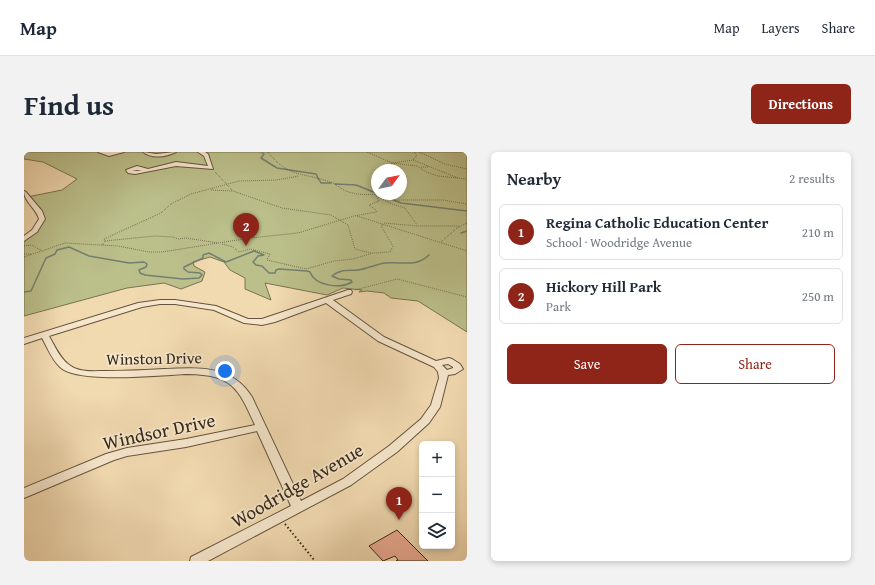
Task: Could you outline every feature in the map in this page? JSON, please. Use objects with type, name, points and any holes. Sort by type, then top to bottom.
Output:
[{"type":"street","points":[[101,152],[108,154],[121,152]]},
{"type":"street","points":[[146,152],[156,156],[173,152]]},
{"type":"street","points":[[146,170],[175,164],[200,168],[211,168],[206,155],[201,152]]},
{"type":"street","points":[[24,193],[40,212],[42,219],[35,231],[24,239]]},
{"type":"street","points":[[24,341],[150,303],[175,302],[216,308],[240,319],[262,322],[272,320],[348,292]]},
{"type":"street","points":[[327,300],[381,339],[435,364],[443,373],[456,371],[458,369],[457,366],[449,361],[435,364]]},
{"type":"street","name":"Winston Drive","points":[[44,335],[63,365],[74,372],[81,374],[194,370],[224,376],[233,381],[243,391],[298,508]]},
{"type":"street","name":"Woodridge Avenue","points":[[196,561],[346,482],[371,466],[432,414],[440,395],[444,378],[443,373]]},
{"type":"street","name":"Windsor Drive","points":[[24,493],[127,452],[186,443],[260,427]]},
{"type":"path","points":[[268,152],[270,157],[283,168],[299,176],[332,183],[354,193],[371,194]]},
{"type":"path","points":[[367,152],[392,163],[419,167],[431,167]]},
{"type":"path","points":[[413,160],[417,155],[414,152],[419,152],[445,164],[467,169]]},
{"type":"path","points":[[392,163],[413,160],[459,178]]},
{"type":"path","points":[[419,167],[426,172],[438,176],[467,179]]},
{"type":"path","points":[[211,168],[232,191]]},
{"type":"path","points":[[102,245],[105,242],[104,239],[132,228],[161,213],[171,204],[184,196],[239,181],[277,180],[299,176]]},
{"type":"path","points":[[207,189],[232,191],[282,208],[331,215],[348,225],[349,233],[353,238],[355,249],[370,253]]},
{"type":"path","points":[[25,258],[32,254],[65,243],[118,246],[149,252],[162,252],[250,238],[298,233],[341,220],[376,212],[377,211],[369,205],[379,200]]},
{"type":"path","points":[[384,200],[405,208],[417,226]]},
{"type":"path","points":[[407,200],[443,200],[467,204]]},
{"type":"path","points":[[357,216],[467,251]]},
{"type":"path","points":[[379,222],[417,226],[460,226]]},
{"type":"path","points":[[441,242],[460,226],[467,223]]},
{"type":"path","points":[[105,242],[155,236],[192,239],[233,247],[239,252],[250,249],[260,251],[270,254],[267,260],[306,269],[334,261],[352,259],[370,253],[390,252],[393,246],[381,226],[384,224]]},
{"type":"path","points":[[24,246],[32,245],[42,251]]},
{"type":"path","points":[[24,254],[32,254]]},
{"type":"path","points":[[348,292],[398,279],[467,297]]},
{"type":"path","points":[[279,518],[315,561]]},
{"type":"green space","points":[[24,152],[467,152],[467,332],[418,301],[391,298],[384,293],[367,291],[359,292],[362,290],[343,288],[327,295],[265,283],[271,300],[245,289],[245,278],[230,270],[224,262],[210,257],[193,262],[194,266],[205,272],[202,281],[181,289],[164,283],[127,288],[24,316],[24,238],[30,235],[42,219],[27,197],[62,190],[77,179],[43,162],[24,159]]},
{"type":"building","points":[[397,530],[428,561],[396,561],[398,560],[395,556],[383,561],[369,546]]},
{"type":"waterway","points":[[261,152],[264,154],[261,158],[277,168],[316,174],[319,180]]},
{"type":"waterway","points":[[320,181],[321,183],[331,183]]},
{"type":"waterway","points":[[335,184],[356,185],[371,191]]},
{"type":"waterway","points":[[393,200],[401,203],[467,211]]},
{"type":"waterway","points":[[461,233],[467,231]]},
{"type":"waterway","points":[[24,292],[31,291],[46,258],[55,254],[57,250],[69,247],[89,256],[129,263],[144,262],[147,264],[146,267],[139,270],[140,273],[145,275],[183,279],[199,278],[202,275],[200,273],[188,272],[184,269],[184,267],[203,258],[203,255],[209,253],[226,262],[254,251],[264,255],[258,256],[253,262],[256,265],[262,266],[269,273],[275,273],[276,270],[279,269],[307,271],[322,283],[335,286],[352,282],[351,280],[339,279],[332,276],[338,272],[361,269],[385,263],[414,263],[429,255]]},
{"type":"place","name":"Hickory Hill Park","points":[[246,246]]},
{"type":"place","name":"Regina Catholic Education Center","points":[[399,520]]}]
